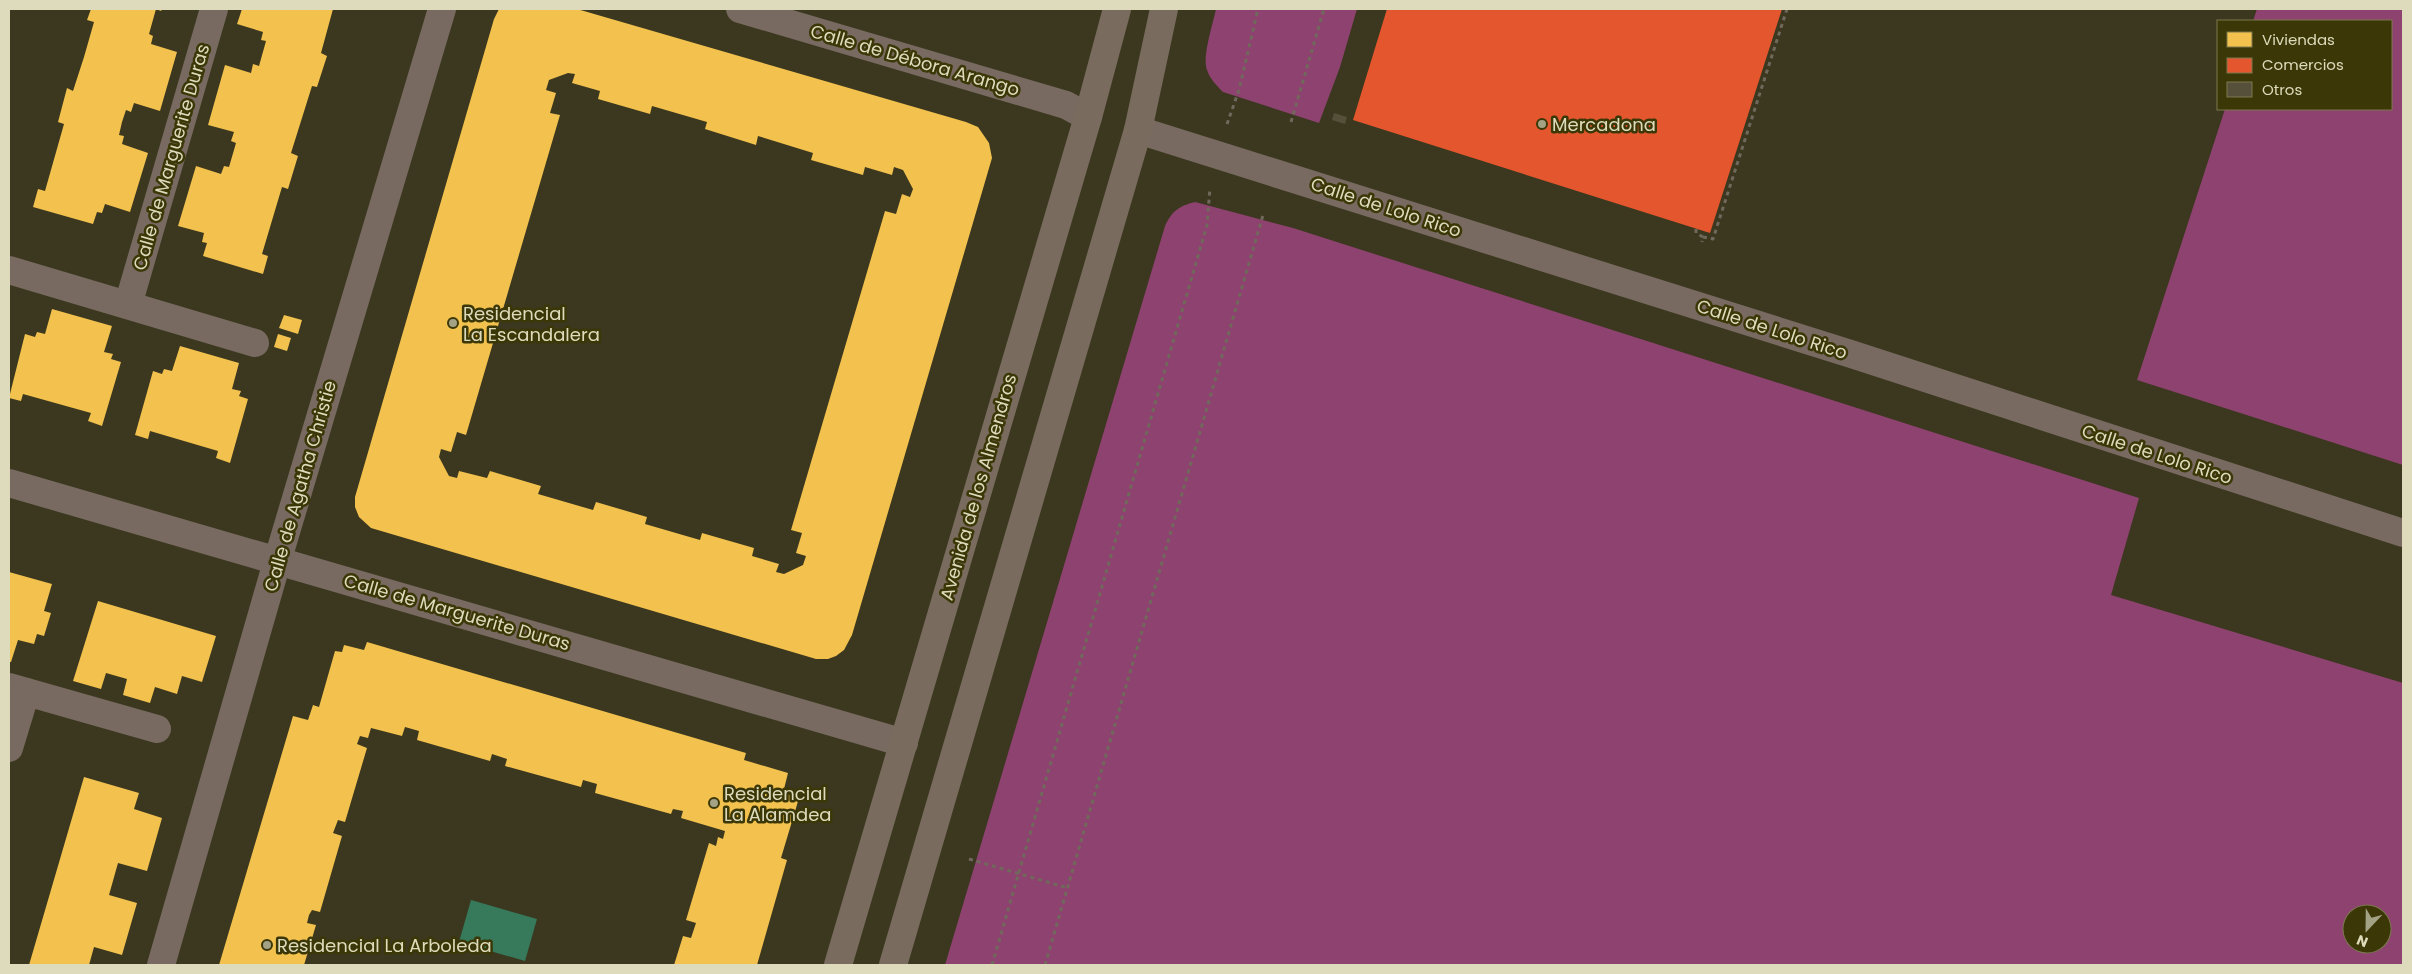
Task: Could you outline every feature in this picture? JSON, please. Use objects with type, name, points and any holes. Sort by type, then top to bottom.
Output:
[{"type":"street","name":"Calle de Marguerite Duras","points":[[128,305],[214,9]]},
{"type":"street","name":"Calle de Agatha Christie","points":[[161,965],[277,562],[442,9]]},
{"type":"street","name":"Calle de Débora Arango","points":[[740,9],[1066,105],[1088,117]]},
{"type":"street","name":"Avenida de los Almendros","points":[[838,965],[1088,117],[1117,9]]},
{"type":"street","points":[[893,965],[1138,130],[1164,9]]},
{"type":"street","name":"Calle de Lolo Rico","points":[[1138,130],[1860,357],[2403,534]]},
{"type":"street","points":[[9,270],[255,343]]},
{"type":"street","name":"Calle de Marguerite Duras","points":[[9,483],[904,743]]},
{"type":"street","points":[[9,748],[17,690],[157,729]]},
{"type":"path","points":[[992,965],[1207,225],[1212,175],[1239,90],[1258,9]]},
{"type":"path","points":[[1291,122],[1324,9]]},
{"type":"path","points":[[1696,228],[1696,234],[1712,239],[1787,9]]},
{"type":"path","points":[[1046,965],[1263,215]]},
{"type":"path","points":[[1702,242],[1703,237]]},
{"type":"path","points":[[969,858],[1068,888]]},
{"type":"shaded area","points":[[1216,9],[1357,9],[1340,67],[1319,123],[1223,92],[1216,85],[1208,73],[1206,57]]},
{"type":"shaded area","points":[[2257,9],[2403,9],[2403,465],[2137,380],[2225,110],[2392,110],[2392,20],[2253,20]]},
{"type":"shaded area","points":[[1195,202],[1293,228],[2139,498],[2111,595],[2403,683],[2403,965],[945,965],[1165,226],[1170,216],[1180,207]]},
{"type":"shaded area","points":[[471,900],[537,919],[525,961],[459,942]]},
{"type":"building: Viviendas","points":[[91,9],[156,9],[149,34],[153,36],[151,44],[177,52],[160,111],[134,103],[131,112],[126,110],[122,122],[119,135],[124,136],[122,144],[148,153],[130,212],[105,204],[102,213],[97,212],[93,224],[33,207],[38,189],[45,191],[64,124],[58,122],[67,88],[73,91],[94,22],[87,20]]},
{"type":"building: Viviendas","points":[[242,9],[333,9],[321,53],[327,56],[317,87],[312,86],[291,153],[298,156],[288,189],[282,187],[262,254],[268,256],[263,274],[203,256],[207,243],[202,242],[204,233],[178,226],[196,166],[221,174],[224,166],[229,167],[236,143],[231,141],[234,132],[208,125],[225,65],[251,73],[253,64],[259,66],[266,41],[261,40],[263,32],[237,24]]},
{"type":"building: Viviendas","name":"Residencial La Escandalera","points":[[499,9],[577,9],[966,122],[978,127],[989,143],[992,158],[852,635],[844,650],[836,656],[828,659],[816,659],[371,528],[359,517],[355,507],[355,497],[494,19]],"holes":[[[568,73],[575,74],[572,83],[600,91],[598,99],[650,114],[652,106],[707,122],[705,129],[756,145],[758,136],[813,153],[811,160],[863,175],[865,167],[892,175],[894,167],[903,170],[913,189],[910,197],[902,194],[896,214],[885,211],[791,530],[802,533],[796,553],[806,556],[803,565],[784,574],[776,572],[779,564],[752,556],[754,548],[702,533],[700,540],[645,524],[647,517],[596,502],[593,510],[538,494],[541,486],[490,471],[487,478],[459,471],[457,478],[449,476],[439,457],[441,449],[451,452],[457,432],[466,435],[560,115],[550,113],[556,93],[546,90],[549,80]]]},
{"type":"building: Viviendas","points":[[52,309],[112,326],[104,352],[113,354],[111,359],[121,362],[102,426],[88,421],[91,413],[23,394],[21,401],[9,398],[25,334],[35,337],[37,332],[45,334]]},
{"type":"building: Viviendas","points":[[284,315],[302,320],[298,334],[279,328]]},
{"type":"building: Viviendas","points":[[278,334],[291,338],[287,351],[274,347]]},
{"type":"building: Viviendas","points":[[180,346],[239,363],[232,389],[241,391],[239,396],[248,399],[230,463],[216,458],[218,451],[150,431],[148,439],[135,435],[153,371],[162,374],[164,369],[172,371]]},
{"type":"building: Viviendas","points":[[9,572],[52,584],[44,611],[51,613],[44,636],[37,634],[34,644],[18,640],[11,662],[9,662]]},
{"type":"building: Viviendas","points":[[98,601],[216,636],[202,682],[182,676],[177,694],[155,687],[150,703],[123,695],[127,679],[106,673],[101,689],[73,681]]},
{"type":"building: Viviendas","name":"Residencial La Alamdea","points":[[367,642],[746,753],[744,760],[788,773],[783,793],[799,798],[781,858],[787,860],[757,965],[674,965],[683,936],[691,938],[696,923],[686,920],[709,843],[716,846],[718,837],[723,839],[725,831],[681,818],[683,811],[673,809],[671,814],[595,793],[597,784],[583,780],[581,787],[505,766],[507,759],[492,754],[490,761],[417,740],[419,731],[405,727],[402,736],[371,728],[368,738],[360,736],[357,744],[367,748],[345,822],[338,820],[333,833],[342,836],[320,912],[312,910],[309,915],[307,923],[316,925],[304,965],[219,965],[293,716],[308,720],[313,705],[319,707],[335,651],[342,652],[344,645],[364,650]]},
{"type":"building: Viviendas","points":[[84,777],[139,793],[134,809],[162,818],[147,871],[118,863],[109,895],[137,903],[122,955],[94,947],[89,965],[29,965]]},
{"type":"building: Comercios","name":"Mercadona","points":[[1387,9],[1782,9],[1710,233],[1353,120]]},
{"type":"building: Otros","points":[[1334,113],[1347,117],[1345,124],[1332,120]]},
{"type":"place","name":"Mercadona","points":[[1542,124]]},
{"type":"place","name":"Residencial La Escandalera","points":[[453,323]]},
{"type":"place","name":"Residencial La Alamdea","points":[[714,803]]},
{"type":"place","name":"Residencial La Arboleda","points":[[267,945]]}]
